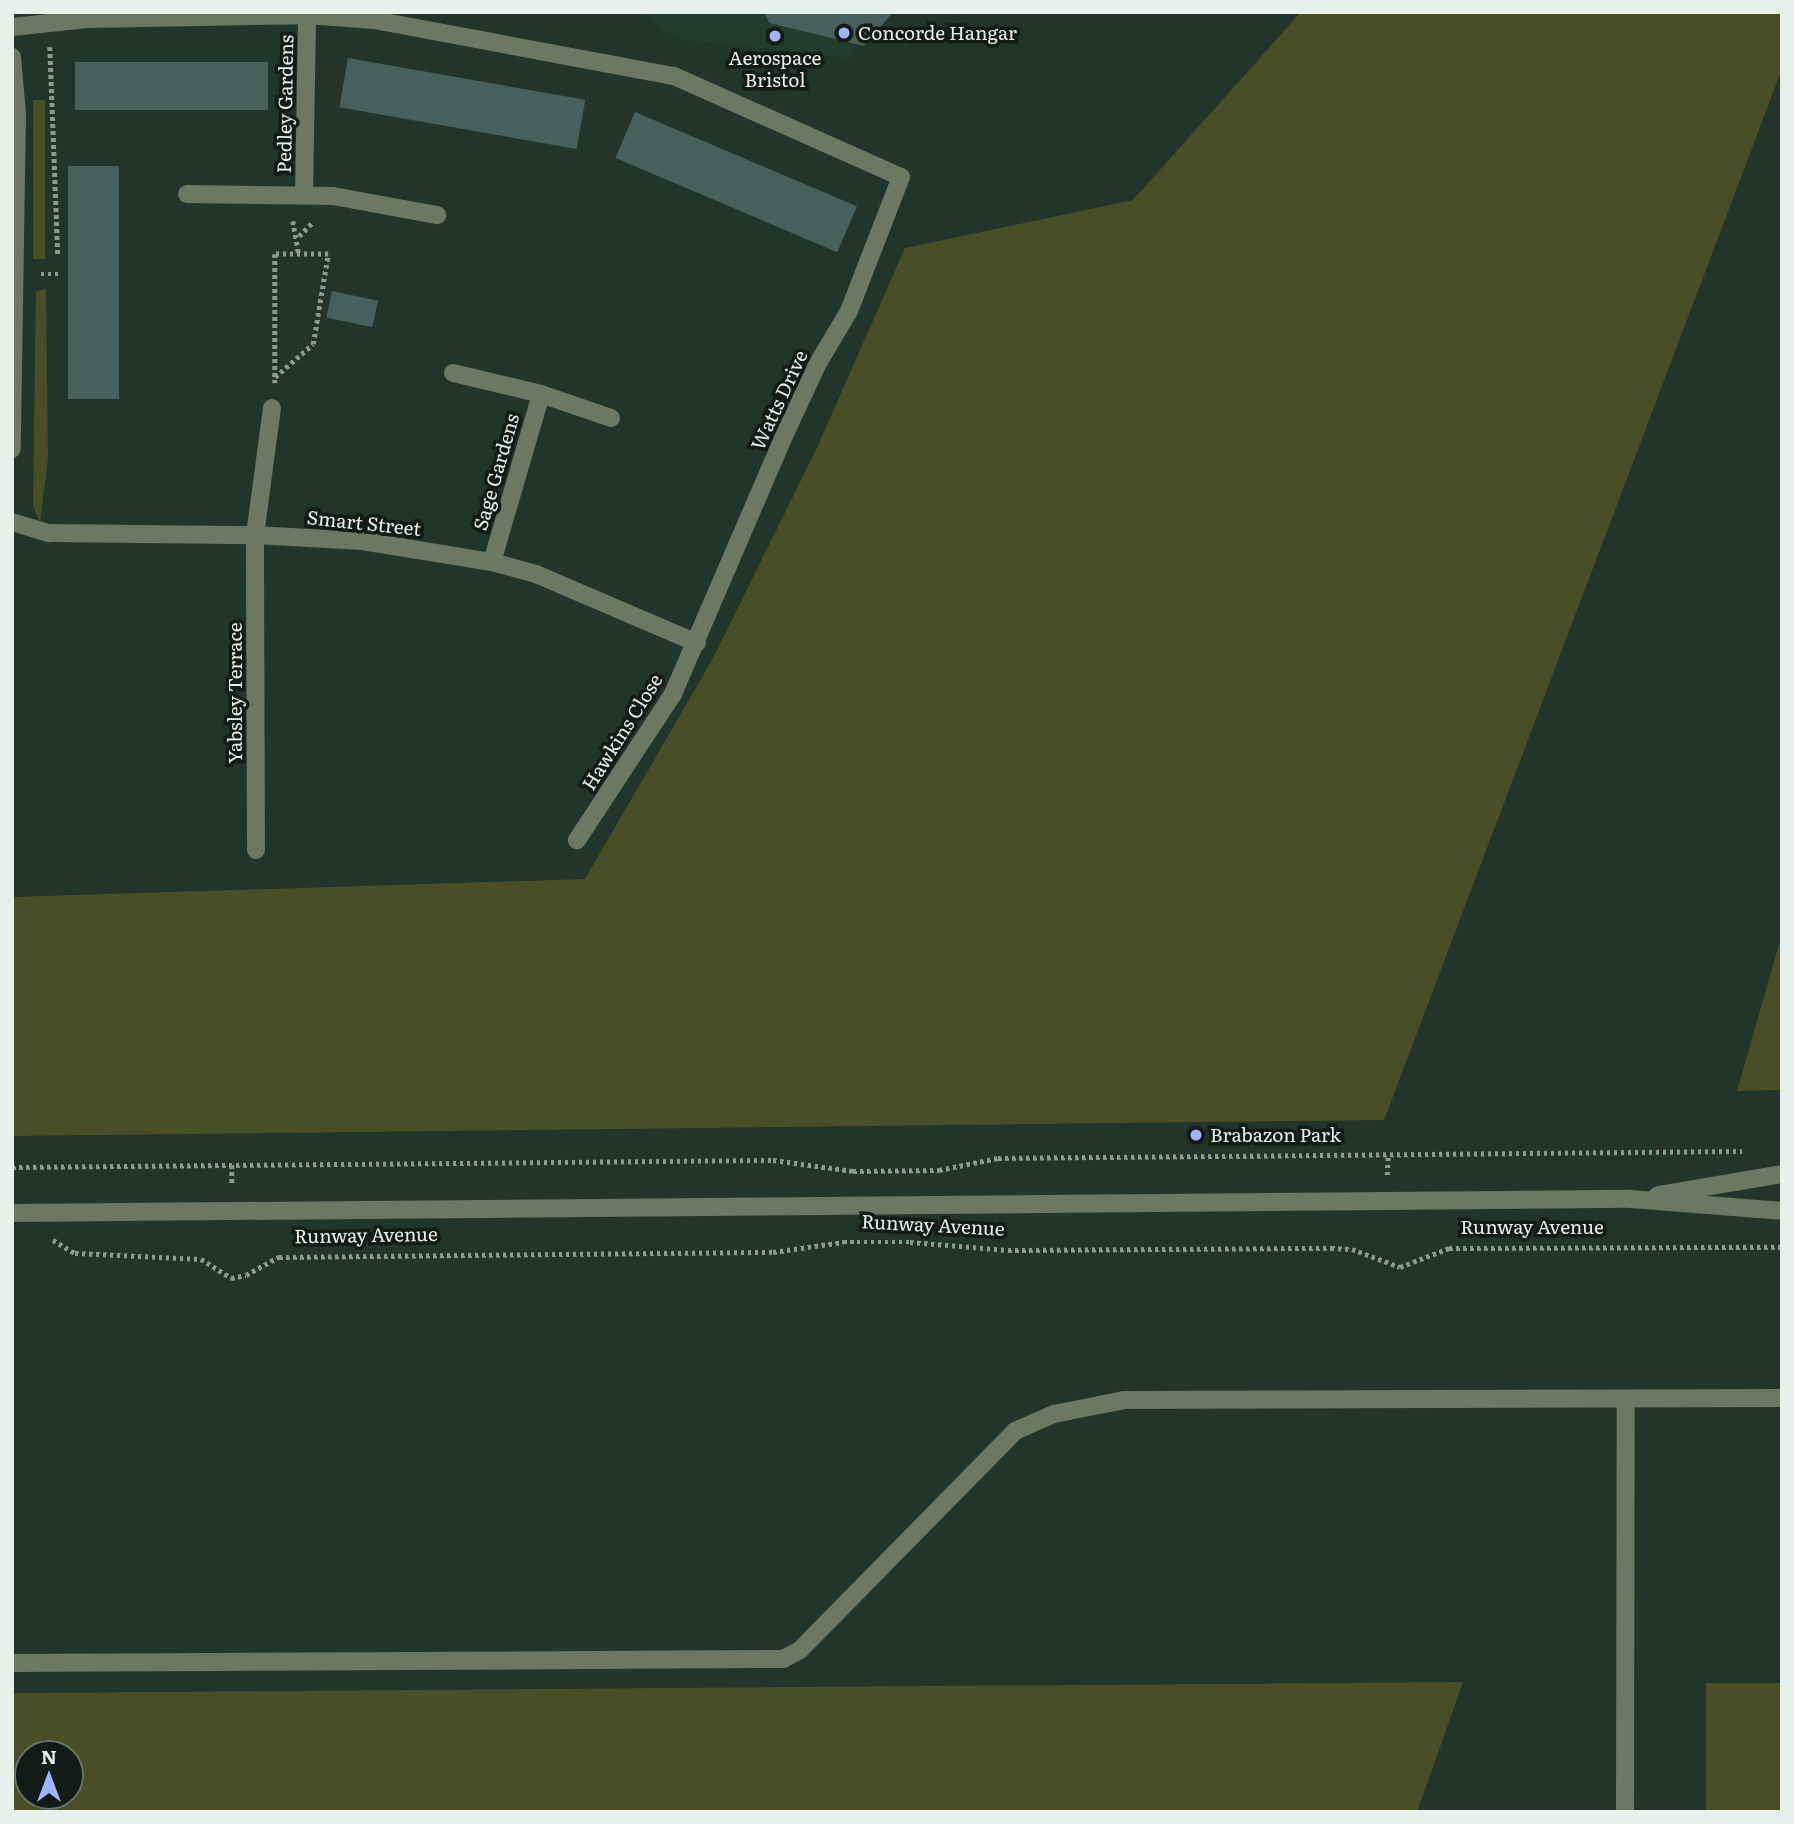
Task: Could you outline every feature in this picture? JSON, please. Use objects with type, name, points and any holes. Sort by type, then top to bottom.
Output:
[{"type":"street","points":[[12,27],[45,22],[239,14],[307,15]]},
{"type":"street","name":"Watts Drive","points":[[307,15],[374,20],[665,73],[901,177],[849,311],[806,388],[697,643]]},
{"type":"street","name":"Pedley Gardens","points":[[304,194],[307,15]]},
{"type":"street","points":[[12,57],[17,114],[12,449]]},
{"type":"street","name":"Pedley Gardens","points":[[187,194],[304,194],[437,215]]},
{"type":"street","name":"Sage Gardens","points":[[453,373],[541,394],[611,418]]},
{"type":"street","name":"Sage Gardens","points":[[492,562],[541,394]]},
{"type":"street","points":[[255,535],[272,408]]},
{"type":"street","name":"Smart Street","points":[[12,522],[49,533],[255,535],[362,541],[492,562],[536,574],[697,643]]},
{"type":"street","name":"Yabsley Terrace","points":[[255,535],[256,850]]},
{"type":"street","name":"Hawkins Close","points":[[577,840],[673,694],[697,643]]},
{"type":"street","name":"Runway Avenue","points":[[1630,1199],[1782,1174]]},
{"type":"street","name":"Runway Avenue","points":[[12,1213],[1630,1199],[1782,1211]]},
{"type":"street","points":[[12,1663],[783,1659],[800,1650],[1015,1431],[1054,1414],[1124,1400],[1782,1398]]},
{"type":"street","points":[[1625,1812],[1626,1400]]},
{"type":"path","points":[[45,22],[55,102],[58,256]]},
{"type":"path","points":[[272,408],[275,377],[275,254],[328,254],[313,344],[275,377]]},
{"type":"path","points":[[12,1167],[773,1160],[853,1171],[939,1170],[998,1158],[1750,1151]]},
{"type":"path","name":"Runway Avenue","points":[[44,1235],[75,1253],[201,1259],[231,1278],[279,1257],[774,1252],[844,1242],[932,1243],[1008,1251],[1331,1248],[1352,1249],[1400,1267],[1449,1248],[1782,1247]]},
{"type":"shaded area","name":"Aerospace Bristol","points":[[643,12],[893,12],[864,46],[855,44],[851,58],[687,40],[667,33]]},
{"type":"shaded area","points":[[1301,12],[1782,12],[1782,69],[1384,1120],[12,1136],[12,897],[585,879],[712,660],[816,450],[905,248],[1133,200]]},
{"type":"shaded area","points":[[33,100],[45,100],[45,259],[33,259]]},
{"type":"shaded area","points":[[46,289],[48,458],[40,523],[33,505],[36,291]]},
{"type":"shaded area","points":[[1782,934],[1782,1090],[1737,1091]]},
{"type":"shaded area","points":[[1463,1682],[1417,1812],[12,1812],[12,1693]]},
{"type":"shaded area","points":[[1706,1683],[1782,1683],[1782,1812],[1706,1812]]},
{"type":"building","name":"Concorde Hangar","points":[[764,12],[893,12],[864,46],[769,23]]},
{"type":"building","points":[[348,58],[585,100],[577,149],[339,107]]},
{"type":"building","points":[[75,62],[268,62],[268,110],[75,110]]},
{"type":"building","points":[[635,112],[857,206],[837,252],[615,158]]},
{"type":"building","points":[[68,166],[119,166],[119,399],[68,399]]},
{"type":"building","points":[[332,291],[378,301],[372,327],[326,317]]},
{"type":"place","name":"Concorde Hangar","points":[[844,33]]},
{"type":"place","name":"Aerospace Bristol","points":[[775,36]]},
{"type":"place","name":"Brabazon Park","points":[[1196,1135]]}]
